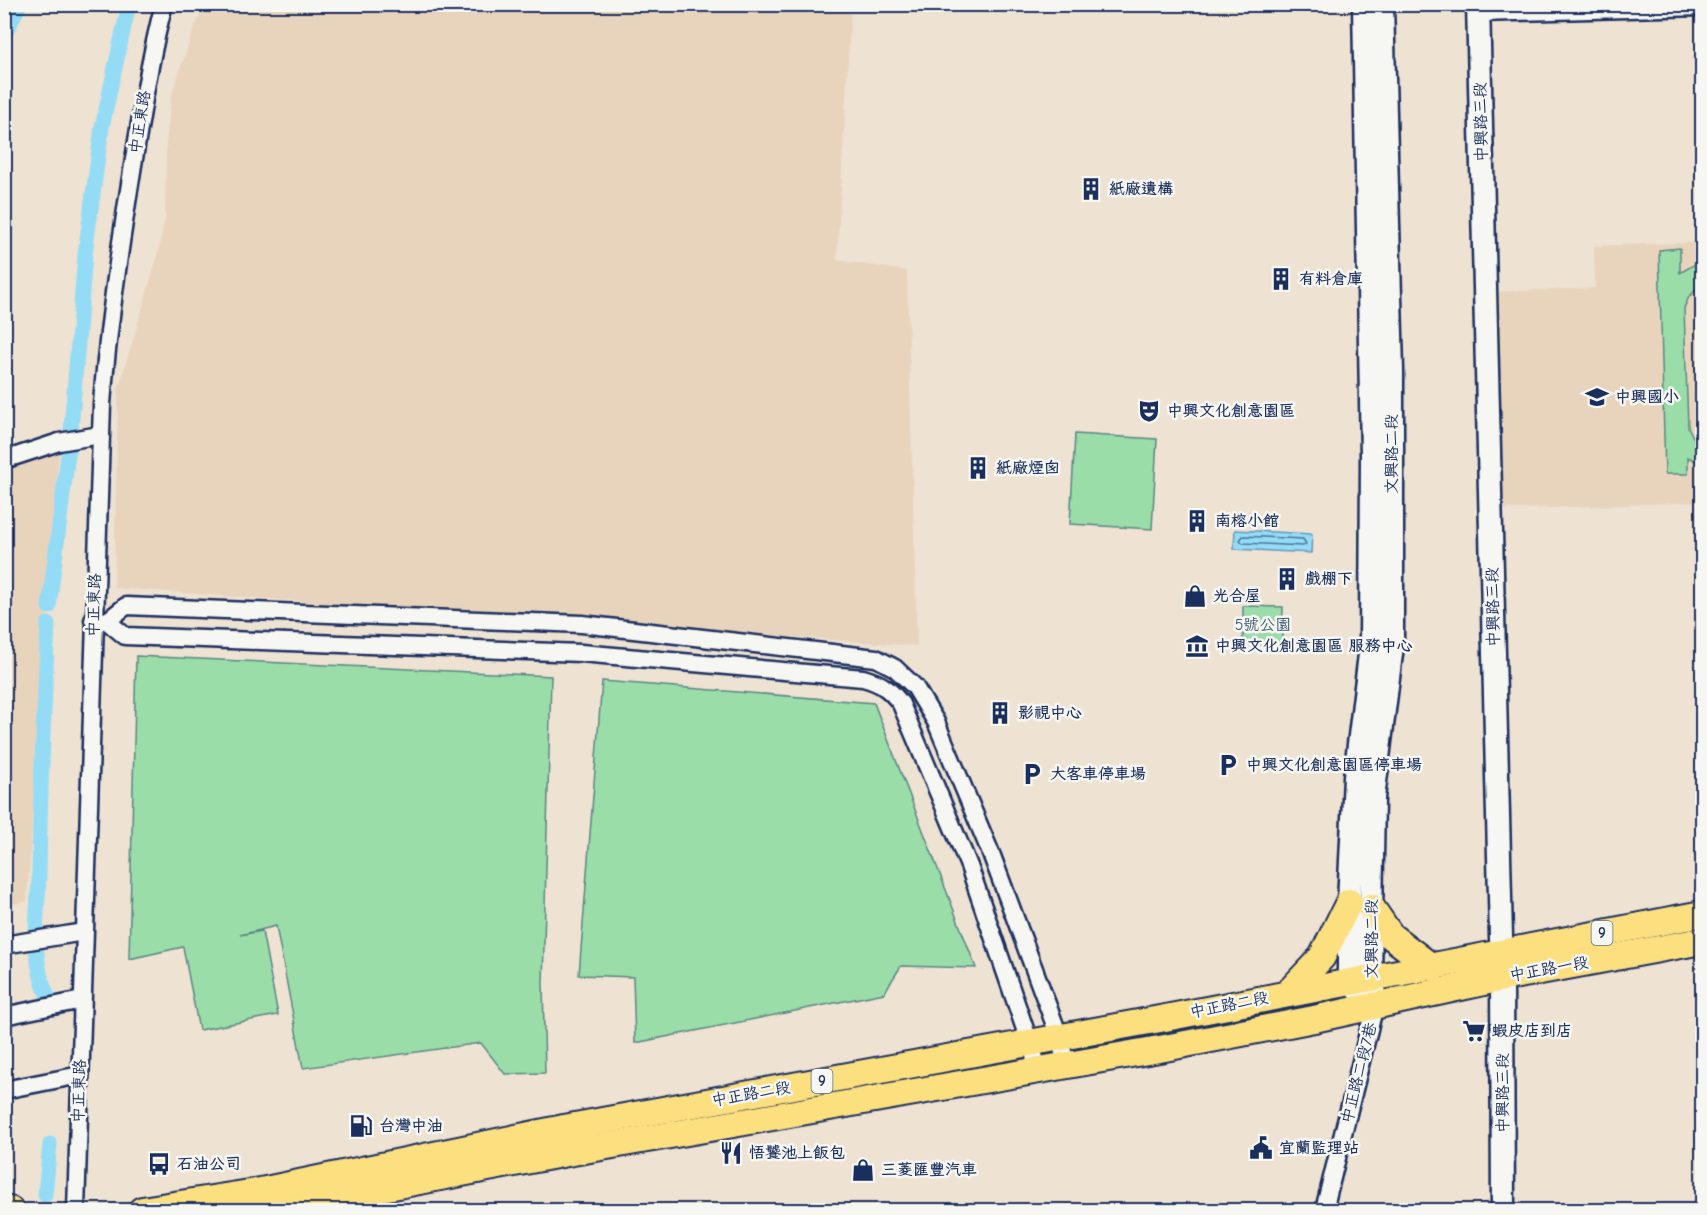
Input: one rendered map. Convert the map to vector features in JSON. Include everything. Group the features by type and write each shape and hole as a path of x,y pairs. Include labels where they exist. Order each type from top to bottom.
{"main road":[{"path":"1287,994 1322,957 1360,905 1391,936 1434,968"},
{"name":"中正路一段","path":"1501,952 1702,914"},
{"name":"中正路一段","path":"1502,978 1702,941"},
{"name":"中正路二段","path":"261,1204 564,1128 1434,968 1501,952"},
{"name":"中正路二段","path":"142,1210 261,1204 558,1154 1291,1024 1502,978"},
{"path":"4,1209 10,1210"}],"street":[{"name":"中正東路","path":"76,1210 84,932 100,620 100,435 106,345 146,86 164,4"},
{"name":"文興路二段","path":"1364,4 1372,456 1371,646 1355,777 1360,905 1360,980 1376,1005"},
{"name":"文興路二段","path":"1360,905 1392,646 1392,370 1382,4"},
{"path":"1479,8 1702,7"},
{"name":"中興路三段","path":"1479,8 1502,978 1503,1210"},
{"path":"4,460 66,441 100,435"},
{"path":"1039,1070 1032,1042 969,866 901,704 892,691 879,682 862,678 581,653 125,636 100,620 126,606 582,624 876,658 887,662 915,687 936,722 992,856 1059,1036 1066,1064"},
{"path":"4,945 84,932"},
{"path":"4,1016 82,1000"},
{"name":"中正路二段7巷","path":"1324,1210 1376,1005"},
{"path":"4,1090 80,1075"}],"shaded area":[{"path":"206,5 851,5 837,260 907,271 917,646 114,588 118,390 156,262 165,219 166,144 171,97 194,28"},
{"name":"中興國小","path":"1702,242 1702,502 1495,510 1487,292 1595,288 1594,246"},
{"path":"59,451 27,901 5,906 5,470"}],"green space":[{"path":"1680,248 1680,273 1702,260 1702,284 1689,297 1684,308 1688,427 1694,439 1702,447 1702,464 1688,457 1688,474 1665,474 1659,250"},
{"path":"1075,434 1157,439 1152,529 1070,524"},
{"name":"5號公園","path":"1243,606 1283,607 1282,644 1243,644"},
{"path":"136,656 551,676 543,983 545,1073 505,1074 481,1043 303,1068 276,926 240,935 262,931 278,1015 199,1030 183,947 129,959"},
{"path":"602,681 874,703 976,968 901,966 884,993 635,1043 633,977 579,975"}],"water":[{"path":"1235,530 1312,534 1311,553 1234,549"}],"waterway":[{"path":"4,36 20,4"},
{"path":"49,607 71,430 85,254 102,127 129,4"},
{"path":"48,624 36,938 39,968 49,999"},
{"path":"45,1195 50,1144"}],"place":[{"name":"紙廠遺構","path":"1091,189"},
{"name":"有料倉庫","path":"1281,279"},
{"name":"中興國小","path":"1597,397"},
{"name":"中興文化創意園區","path":"1149,411"},
{"name":"紙廠煙囪","path":"978,468"},
{"name":"南榕小館","path":"1197,521"},
{"name":"戲棚下","path":"1287,579"},
{"name":"光合屋","path":"1195,596"},
{"name":"中興文化創意園區 服務中心","path":"1197,646"},
{"name":"影視中心","path":"1000,713"},
{"name":"中興文化創意園區停車場","path":"1228,765"},
{"name":"大客車停車場","path":"1032,774"},
{"name":"蝦皮店到店","path":"1474,1031"},
{"name":"台灣中油","path":"361,1126"},
{"name":"宜蘭監理站","path":"1261,1148"},
{"name":"悟饕池上飯包","path":"731,1153"},
{"name":"石油公司","path":"159,1164"},
{"name":"三菱匯豐汽車","path":"863,1170"}]}
